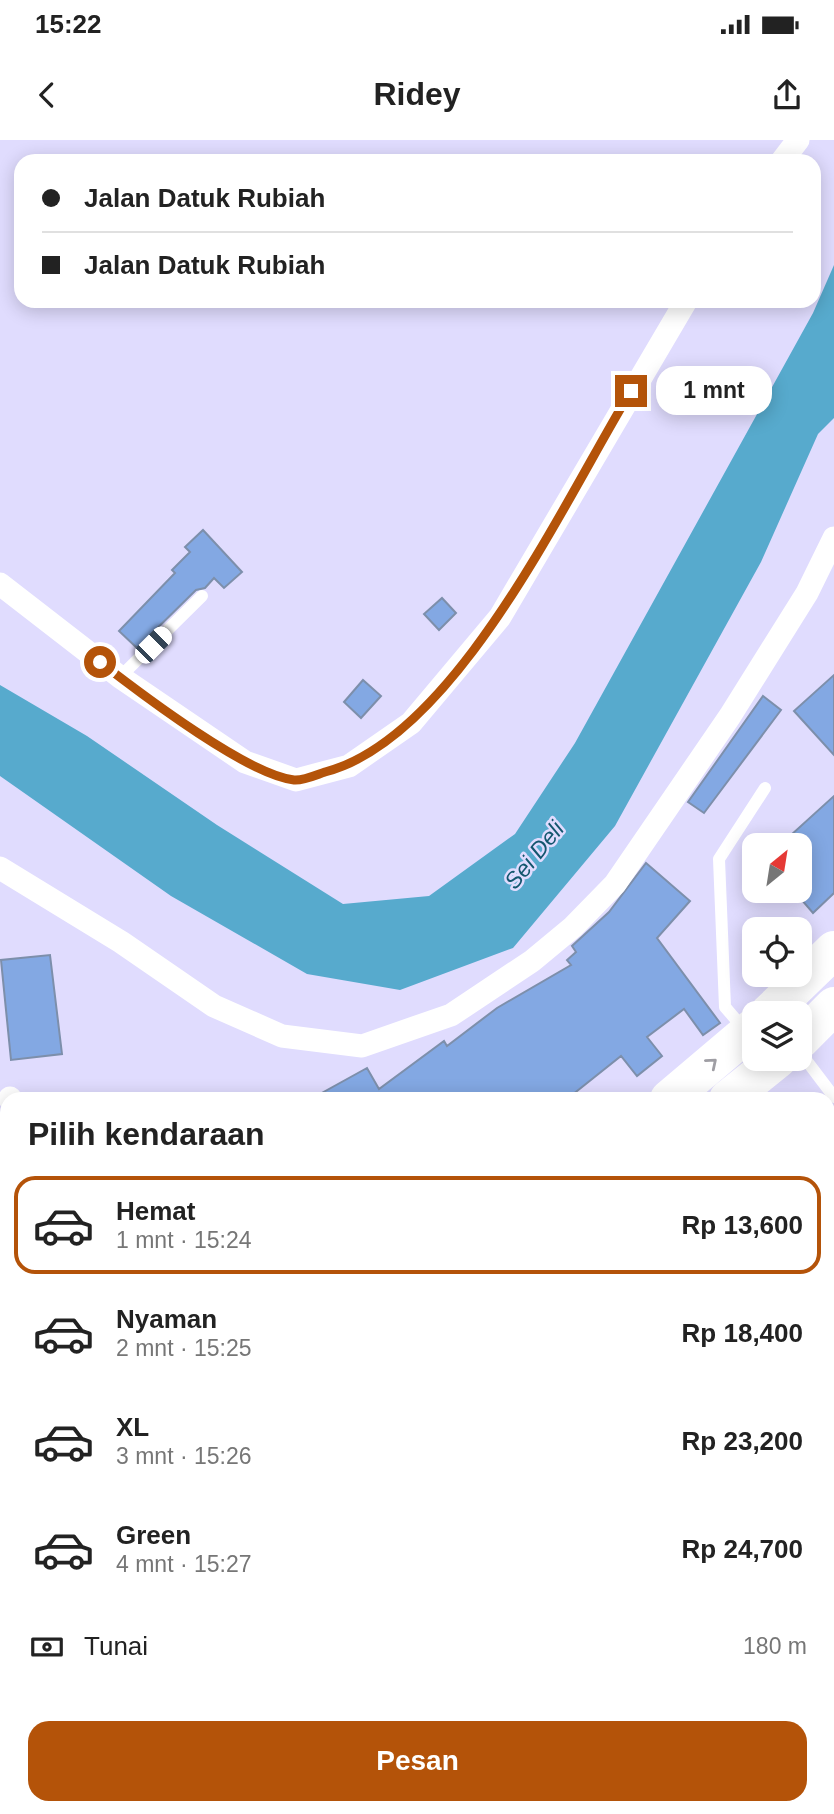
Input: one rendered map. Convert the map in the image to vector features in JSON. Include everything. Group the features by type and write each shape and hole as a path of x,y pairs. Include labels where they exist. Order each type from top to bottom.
{"highway":[{"path":"782,1001 834,950"},
{"path":"812,1029 834,1006"},
{"path":"676,1092 742,1037"},
{"path":"738,1092 763,1071"}],"street":[{"path":"787,154 798,140"},
{"path":"0,584 120,677 245,762 296,780 349,766 411,723 500,617 683,308"},
{"path":"0,868 121,942 214,1006 282,1036 362,1046 451,1015 532,961 573,927 615,884 730,716 807,593 834,538"}],"lane":[{"path":"120,677 202,596"},
{"path":"742,1017 725,1007 719,859 765,788"},
{"path":"812,1068 830,1092"}],"water":[{"name":"Sei Deli","path":"834,265 834,418 818,434 761,562 615,826 513,948 400,990 307,974 171,896 0,776 0,685 87,736 217,825 343,904 429,896 515,834 575,743 815,308 821,308 821,295"}],"building":[{"path":"203,530 242,572 224,588 214,578 205,588 196,590 137,648 119,631 175,573 172,570 190,552 185,547"},
{"path":"442,598 456,613 439,630 424,614"},
{"path":"834,675 834,755 794,711"},
{"path":"363,680 381,696 361,718 344,702"},
{"path":"763,696 781,710 704,813 688,802"},
{"path":"834,796 834,893 813,913 804,903 812,903 812,833 793,833"},
{"path":"646,863 690,901 657,938 720,1023 703,1035 684,1009 647,1037 662,1056 637,1076 621,1056 576,1092 324,1092 367,1068 379,1089 444,1041 447,1046 497,1008 571,965 567,960 576,952 572,946 609,912"},
{"path":"50,955 62,1054 11,1060 1,960"}],"route":[{"path":"100,662 245,762 296,780 349,766 411,723 500,617 631,391"}]}
